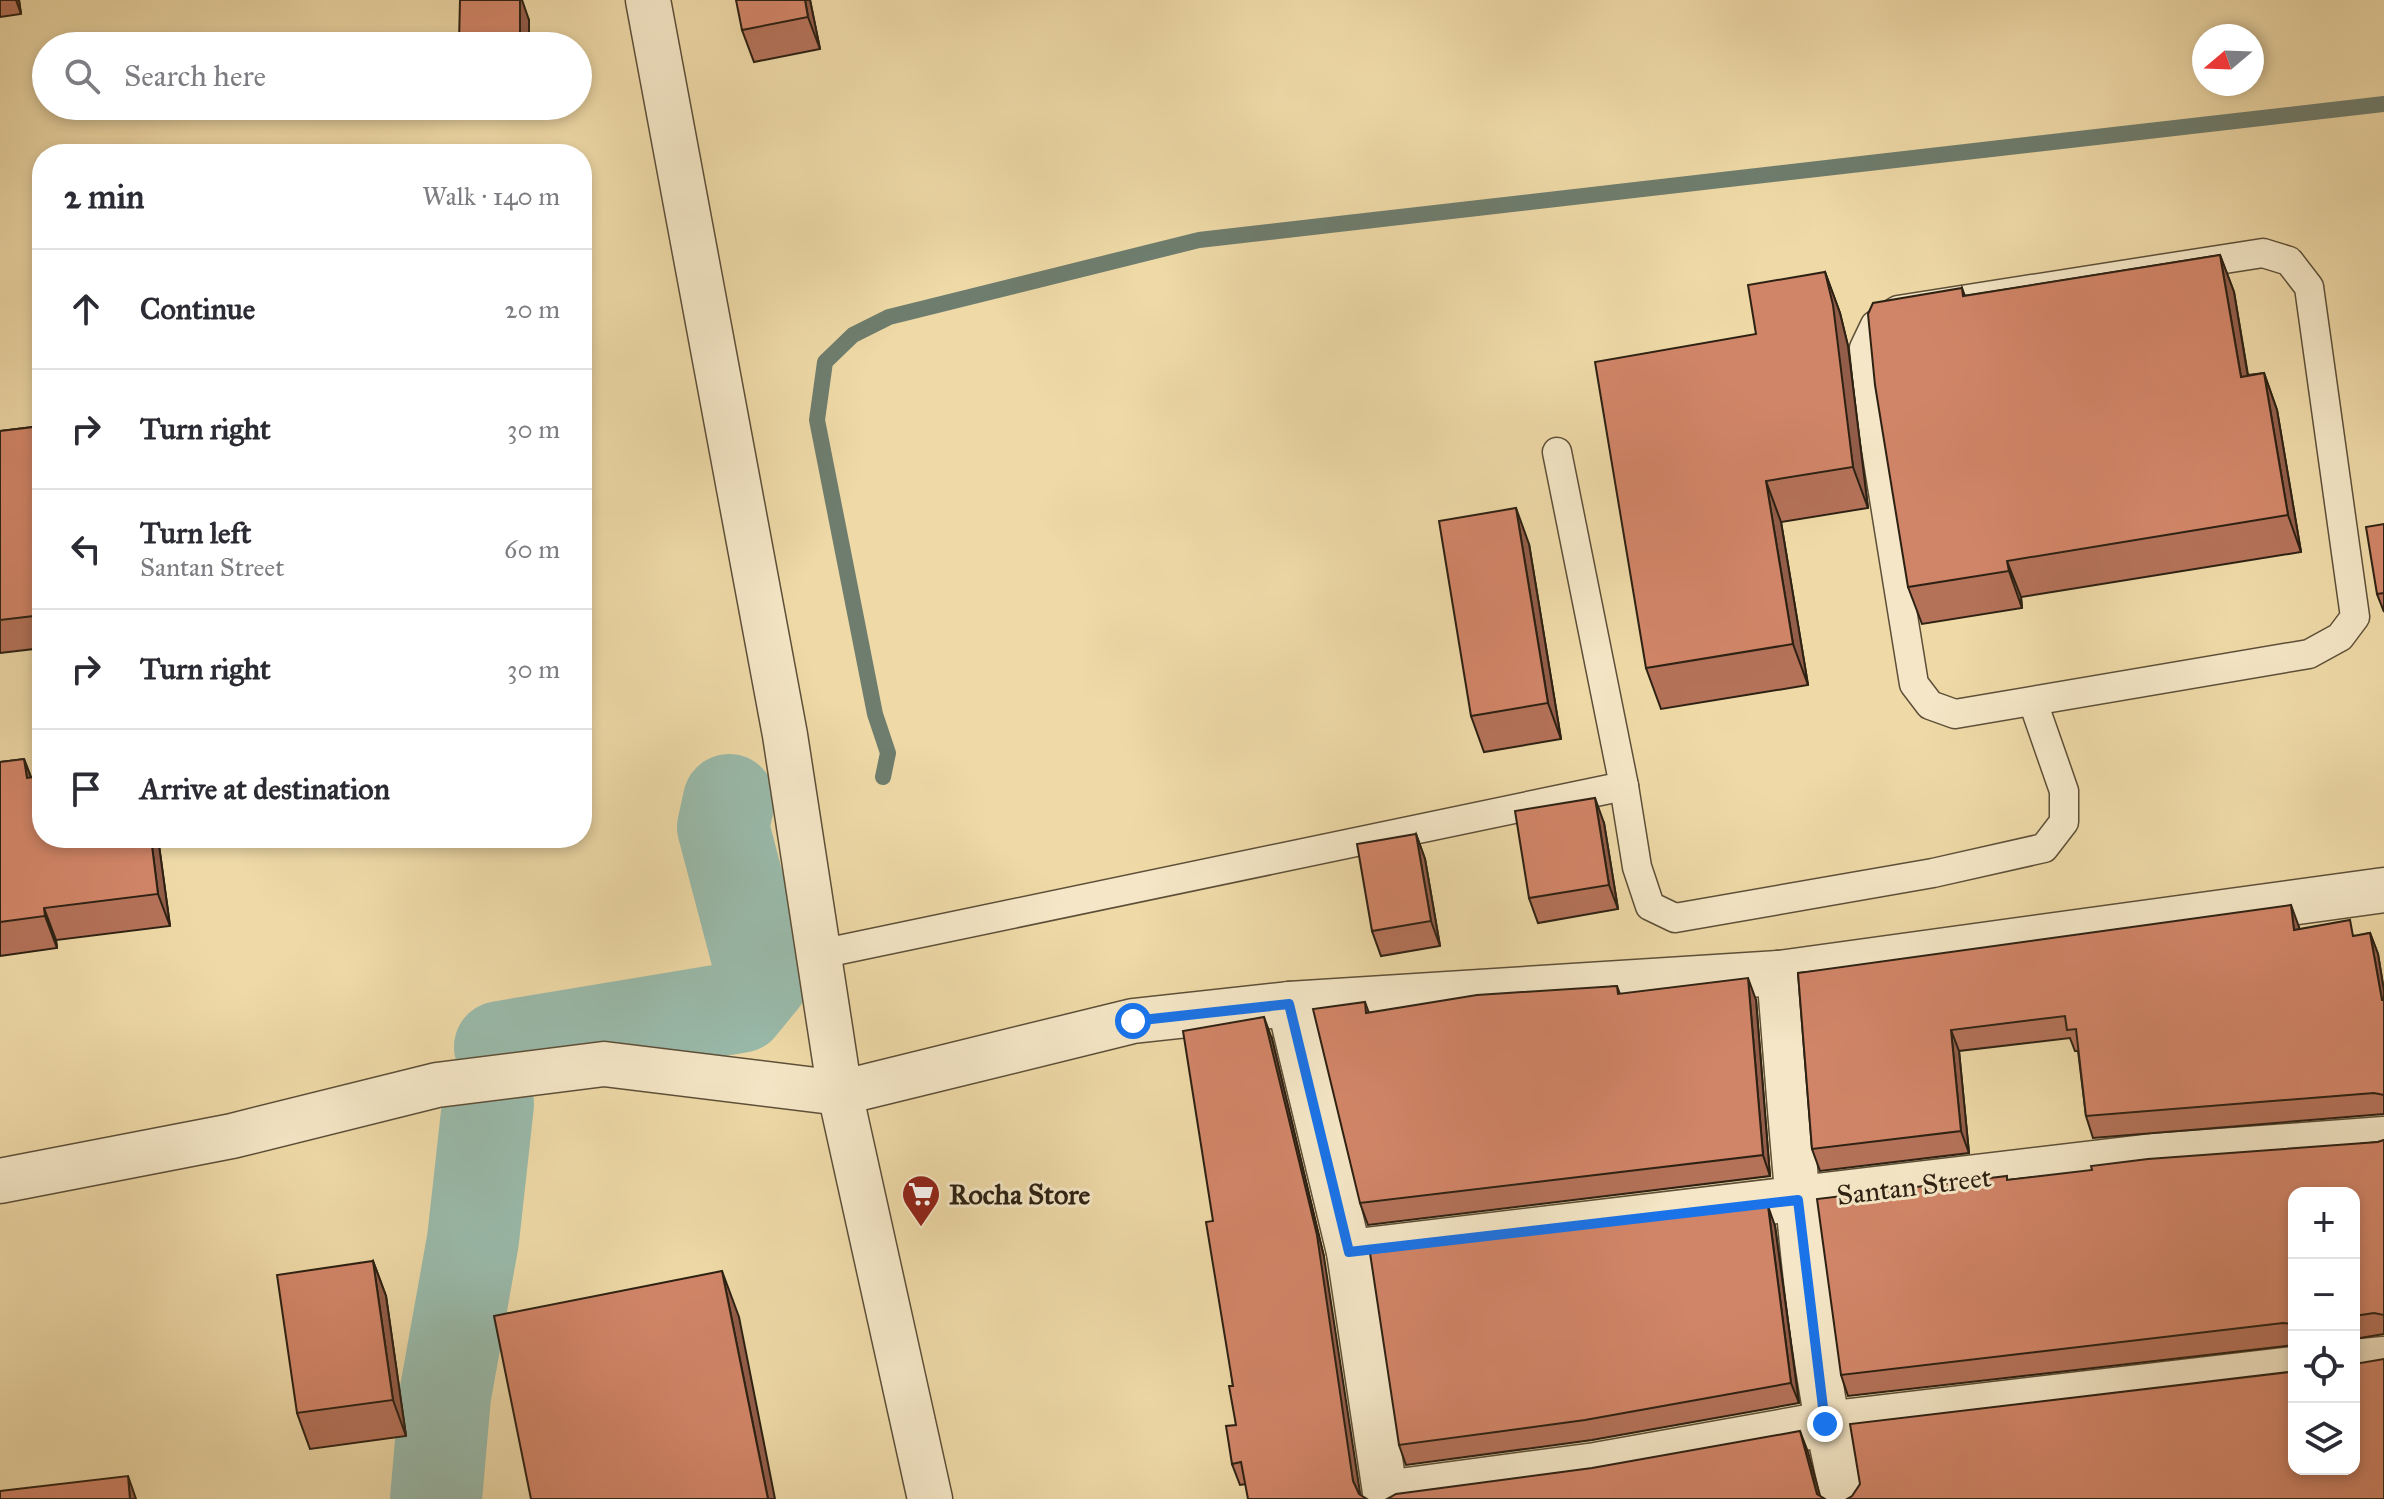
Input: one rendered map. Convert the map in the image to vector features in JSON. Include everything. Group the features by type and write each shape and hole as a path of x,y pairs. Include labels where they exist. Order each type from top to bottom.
{"street":[{"path":"648,0 785,735 840,1093 930,1499"},
{"path":"0,1181 232,1136 437,1085 604,1064 840,1093 1133,1021 1289,1004 1779,973 2381,892"},
{"path":"1779,973 1798,1200 1825,1424 1844,1499"},
{"path":"1289,1004 1349,1252 1386,1496 1599,1482 1825,1424 2288,1370"},
{"name":"Santan Street","path":"1349,1252 2153,1156 2384,1139"},
{"path":"2360,1361 2384,1359"}],"lane":[{"path":"2263,253 2289,261 2309,287 2355,617 2340,637 2309,654 2033,702 1955,714 1930,705 1914,684 1865,363 1864,348 1875,325 1898,310 2263,253"},
{"path":"1557,452 1624,786 1637,867 1650,906 1675,918 1933,873 2044,848 2064,822 2064,791 2033,702"},
{"path":"820,954 1624,786"}],"building":[{"path":"460,0 520,0 520,32 459,32"},
{"path":"736,0 805,0 808,17 742,30"},
{"path":"2220,255 2241,377 2264,373 2288,515 2007,561 2009,571 1908,587 1875,385 1868,314 1873,303 1962,288 1963,296"},
{"path":"1825,272 1833,305 1853,467 1766,481 1793,644 1646,668 1595,362 1756,334 1748,285"},
{"path":"32,427 32,616 0,620 0,431"},
{"path":"1516,508 1548,703 1471,716 1439,521"},
{"path":"2384,524 2384,593 2377,594 2366,527"},
{"path":"24,759 27,778 32,777 32,848 152,848 158,894 44,908 45,916 0,922 0,762"},
{"path":"1595,798 1609,885 1529,898 1515,811"},
{"path":"1416,834 1431,921 1372,931 1357,844"},
{"path":"2291,905 2294,930 2350,920 2353,936 2370,933 2384,1000 2384,1095 2374,1093 2086,1116 2076,1029 2067,1030 2065,1016 1951,1030 1961,1131 1812,1149 1798,973"},
{"path":"1748,978 1763,1155 1360,1203 1313,1009 1365,1002 1366,1013 1477,995 1617,986 1618,994"},
{"path":"1264,1017 1317,1235 1353,1481 1359,1494 1367,1499 1248,1499 1241,1462 1232,1464 1226,1426 1236,1425 1229,1386 1233,1386 1206,1222 1213,1221 1183,1031"},
{"path":"2384,1140 2384,1315 2360,1315 2360,1187 2288,1187 2288,1323 1841,1375 1817,1199 2007,1176 2007,1180 2092,1170 2091,1166 2148,1159"},
{"path":"1768,1206 1791,1383 1585,1420 1399,1445 1370,1253"},
{"path":"373,1261 393,1400 297,1413 277,1275"},
{"path":"722,1271 768,1499 531,1499 494,1316"},
{"path":"2384,1359 2384,1499 1847,1499 1860,1484 1850,1424 2288,1372 2288,1475 2360,1475 2360,1363"},
{"path":"1800,1431 1817,1494 1825,1499 1387,1499 1396,1494 1592,1468"},
{"path":"128,1476 130,1499 0,1499 0,1491"}],"waterway":[{"path":"883,777 888,753 875,714 817,420 825,362 853,335 889,317 1199,240 2384,104"},
{"path":"500,1047 740,1007 763,979 723,827 729,800"},
{"path":"436,1499 445,1396 473,1240 488,1104"}],"place":[{"name":"Rocha Store","path":"921,1228"}],"route":[{"path":"1133,1021 1289,1004 1349,1252 1798,1200 1825,1424"}]}
